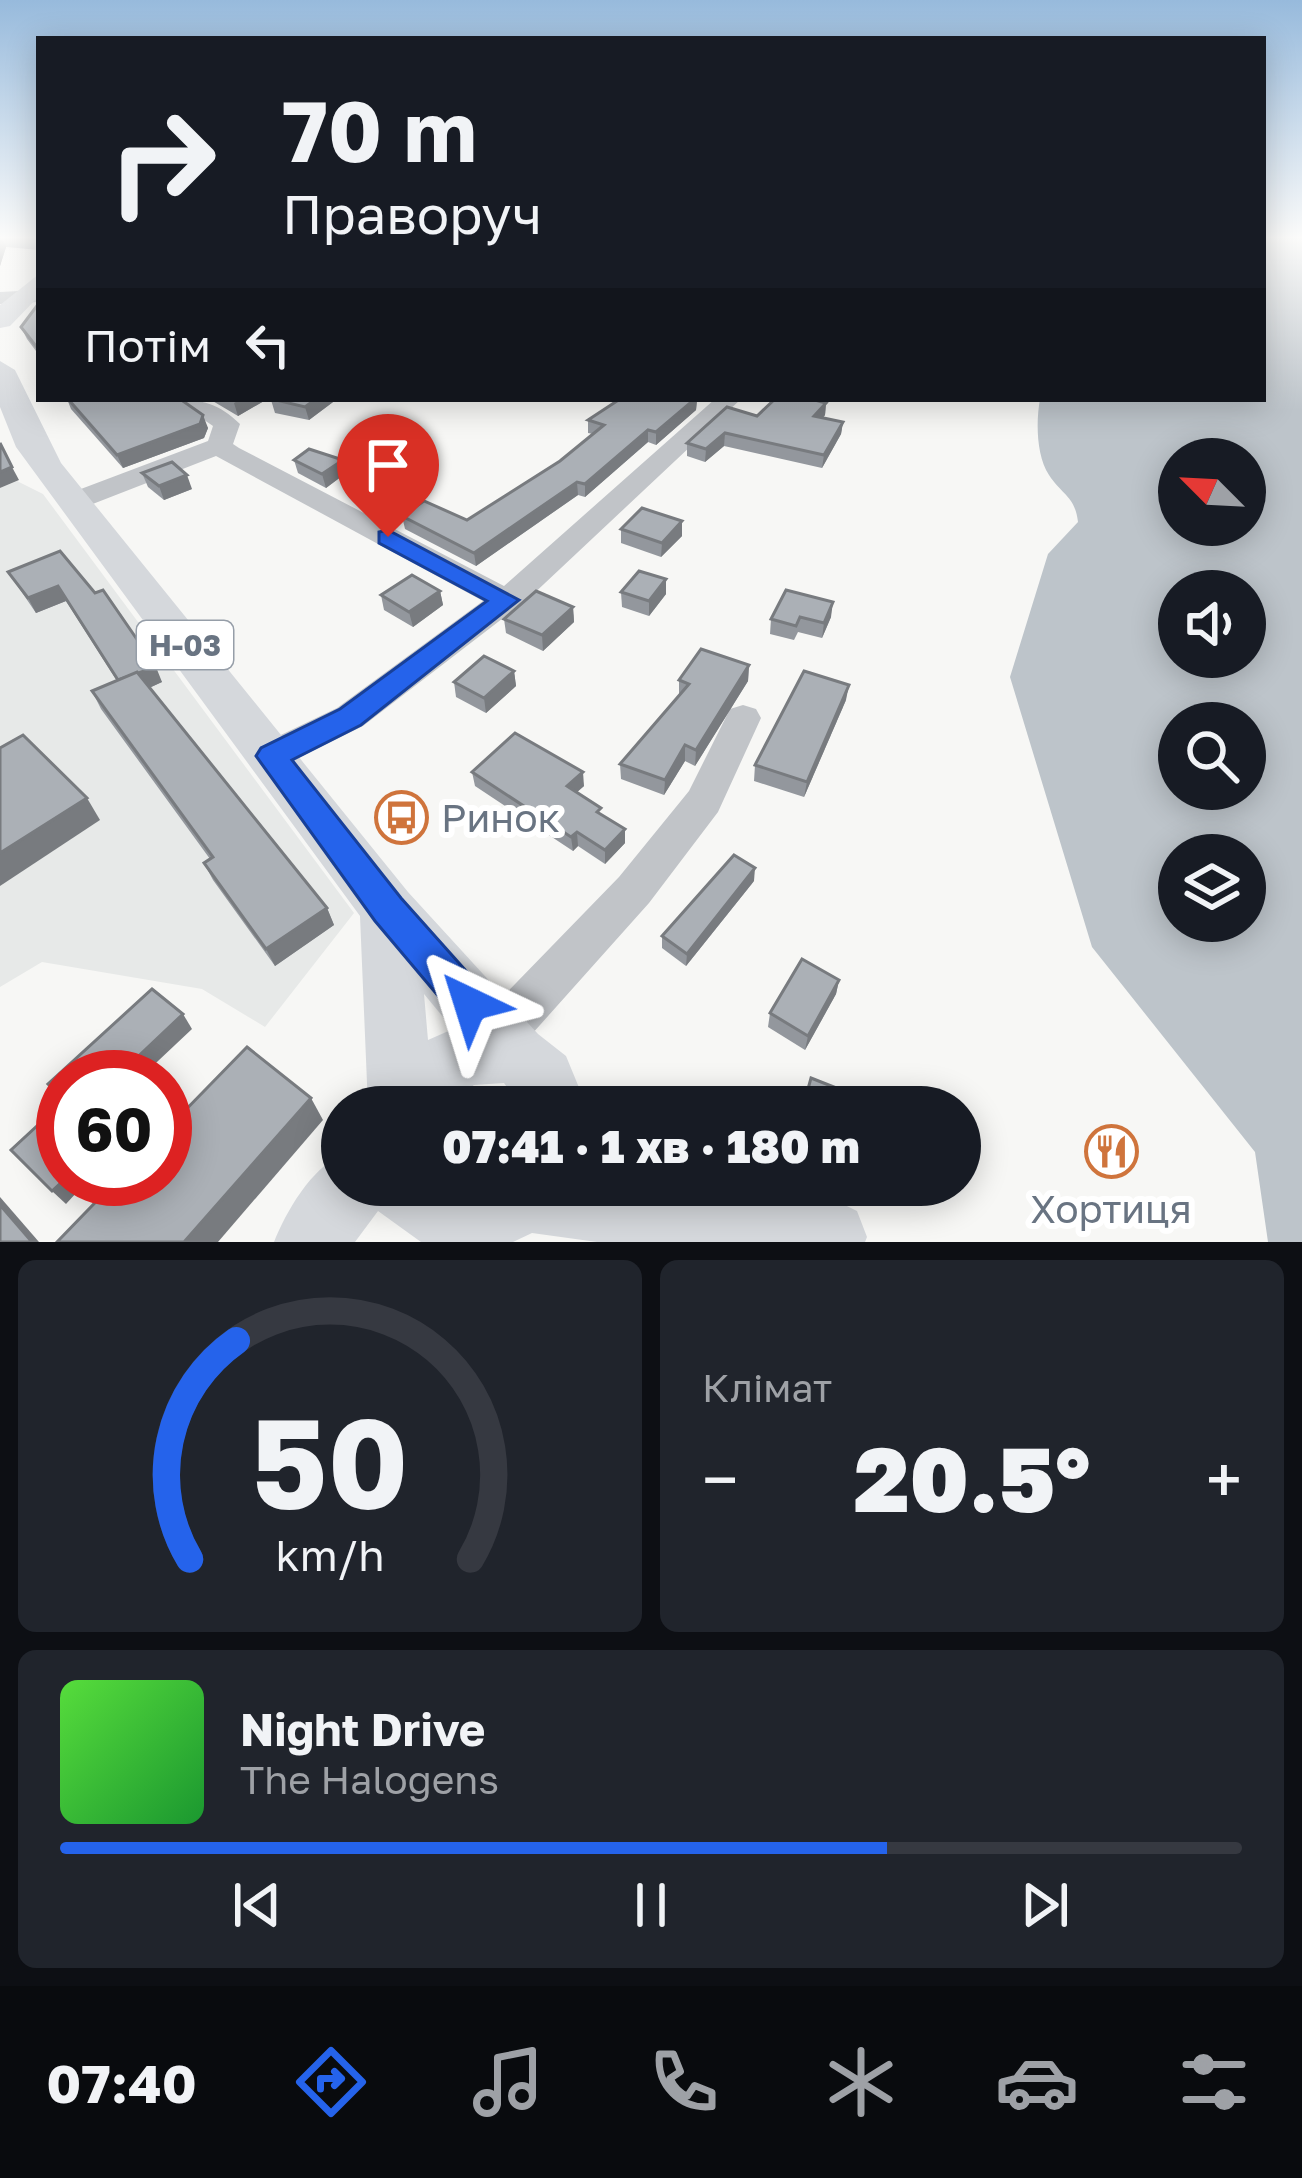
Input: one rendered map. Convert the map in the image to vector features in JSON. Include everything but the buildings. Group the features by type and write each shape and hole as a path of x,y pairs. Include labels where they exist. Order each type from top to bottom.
{"main road":[{"path":"0,320 24,294"},
{"name":"Н-03","path":"0,370 33,448 388,909 539,1080"},
{"path":"388,909 401,1086"},
{"path":"415,1086 465,1052 539,1080"},
{"path":"310,1242 338,1206"},
{"path":"420,1206 445,1219 491,1211 836,1239"},
{"path":"771,1206 836,1239"}],"street":[{"path":"76,501 219,446 227,424 191,402"},
{"path":"272,756 350,717 506,600 727,402"},
{"path":"219,446 506,600"},
{"path":"539,1080 634,890 704,801 742,718"}],"shaded area":[{"path":"1266,294 1302,294 1302,1242 1268,1242 1255,1152 1092,947 1010,677 1048,554 1078,522 1071,501 1049,475 1042,458 1040,402 1266,402"},
{"path":"17,481 43,494 354,913 265,1027 202,989 42,962 0,987 0,488"}],"place":[{"name":"Ринок","path":"402,817"},
{"name":"Хортиця","path":"1111,1151"}],"route":[{"path":"388,537 506,600 350,717 272,756 388,909 470,1004"}]}
